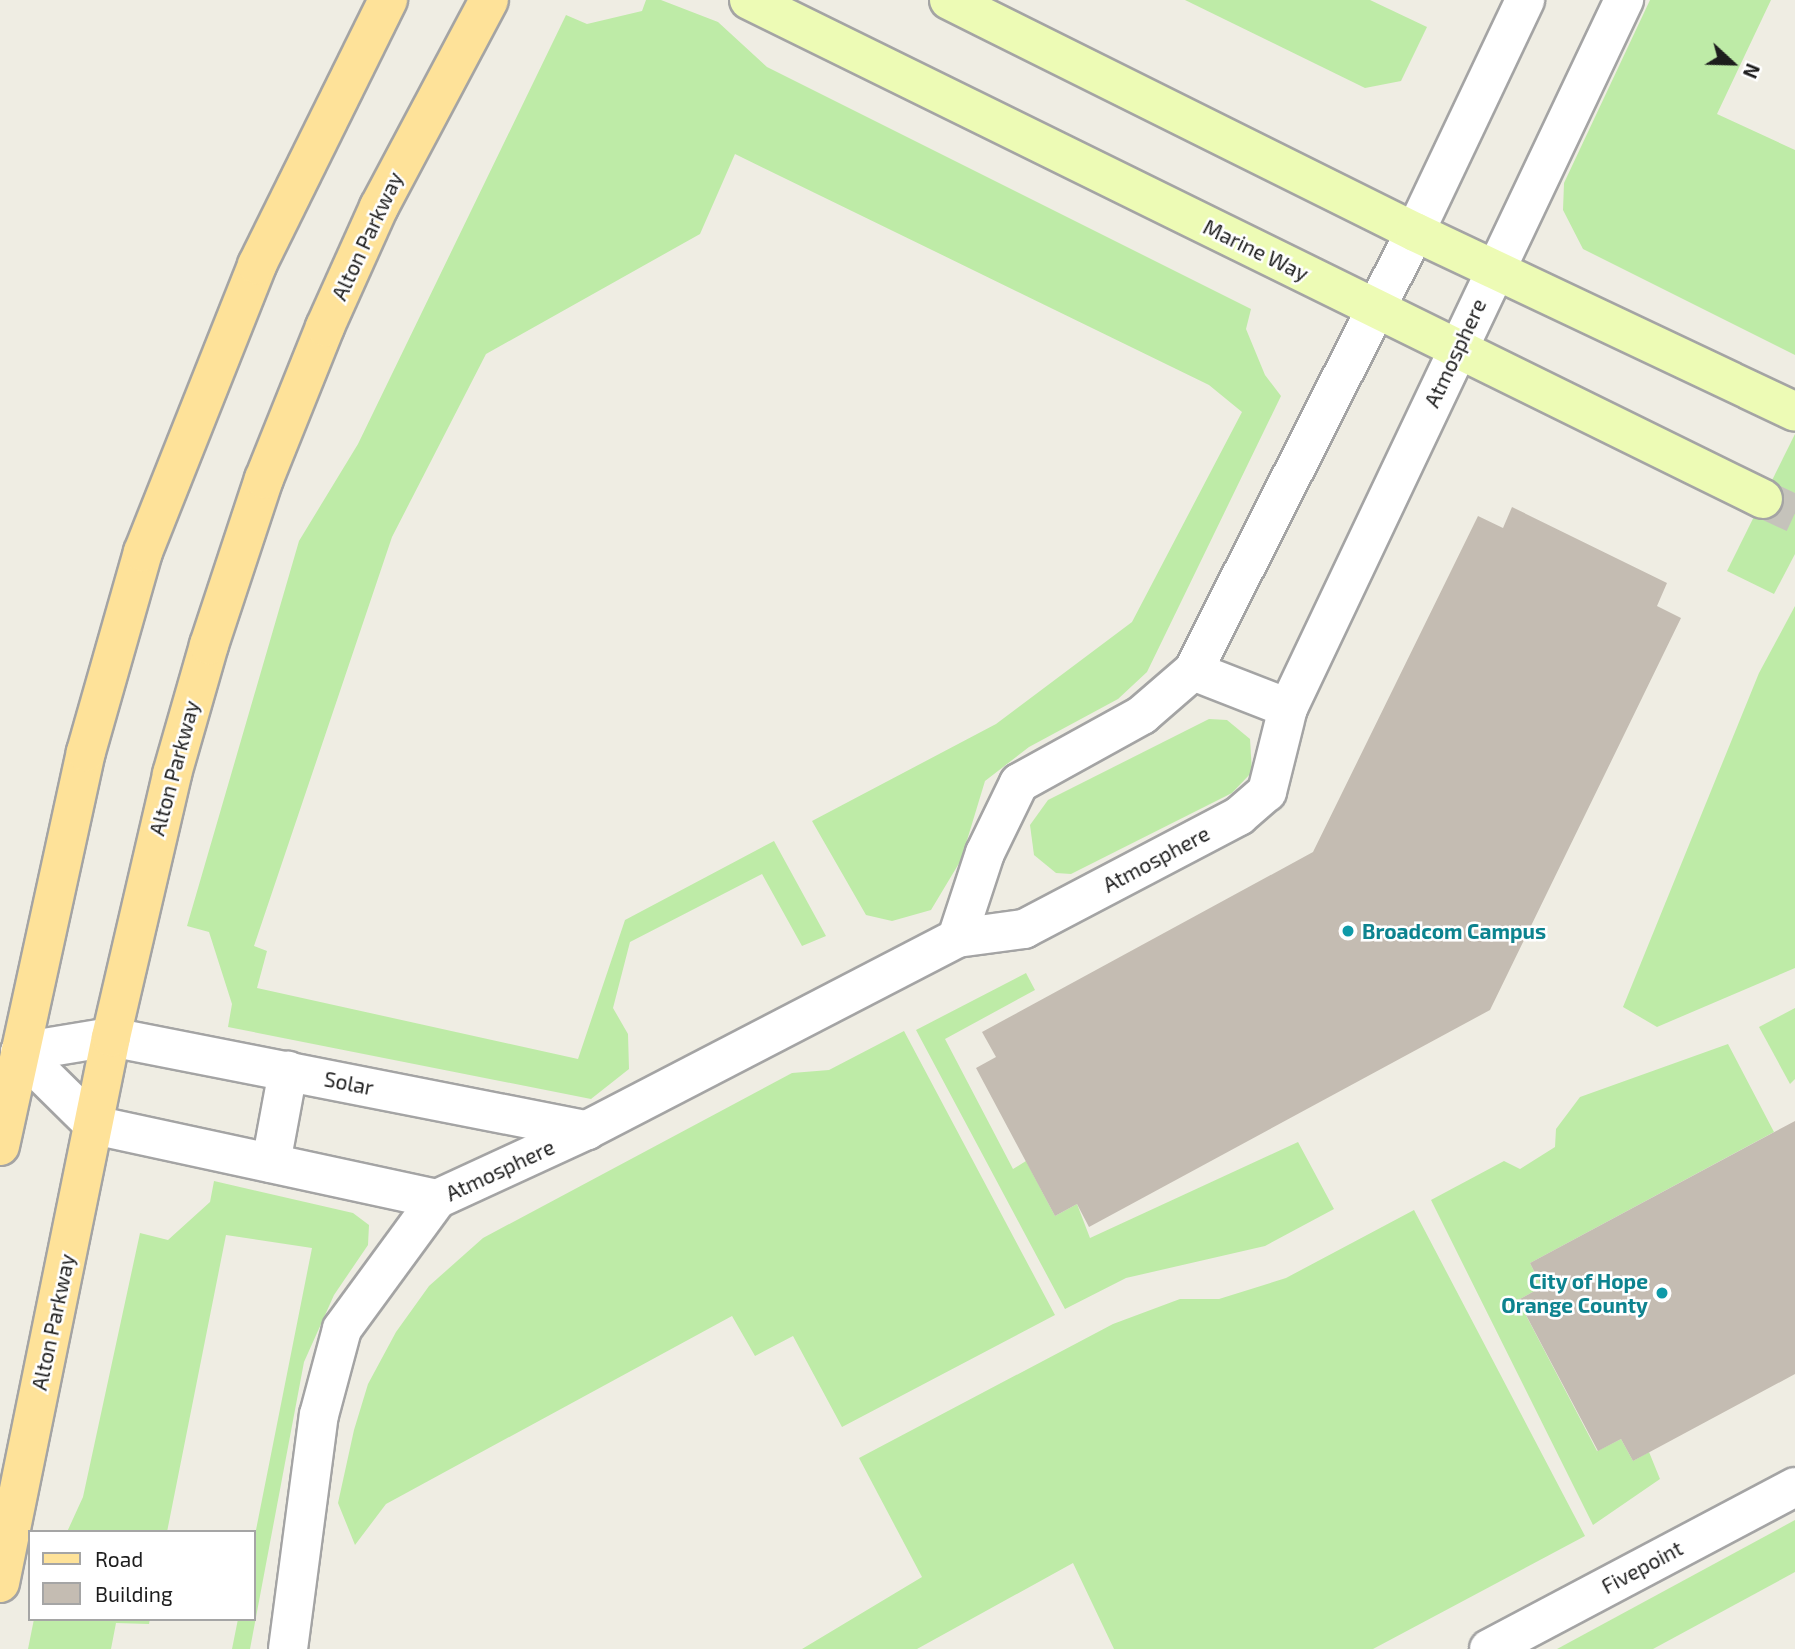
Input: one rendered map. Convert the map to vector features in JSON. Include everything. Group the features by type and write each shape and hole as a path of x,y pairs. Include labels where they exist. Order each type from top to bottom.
{"main road":[{"path":"0,1146 86,752 143,552 267,241 388,0"},
{"name":"Alton Parkway","path":"0,1583 111,1037 192,701 264,479 374,218 489,0"},
{"name":"Marine Way","path":"749,0 1763,499"},
{"path":"949,0 1493,271 1795,412"}],"street":[{"path":"957,938 985,853 1019,783 1142,715 1193,671 1415,233 1525,0"},
{"name":"Atmosphere","path":"288,1649 320,1415 342,1329 437,1199 587,1130 957,938 1024,929 1238,816 1267,792 1288,708 1493,271 1624,0"},
{"path":"1193,671 1288,708"},
{"path":"20,1052 111,1037"},
{"name":"Solar","path":"111,1037 587,1130"},
{"path":"20,1052 94,1125 437,1199"},
{"path":"271,1163 288,1071"},
{"name":"Fivepoint","path":"1489,1649 1795,1487"}],"green space":[{"path":"646,0 661,0 718,22 767,67 1251,309 1246,329 1265,375 1281,396 1147,672 1118,699 1029,747 985,781 961,860 931,910 892,921 866,915 812,821 996,724 1132,622 1242,412 1209,385 735,154 700,234 486,354 392,537 254,946 267,951 257,988 578,1059 625,920 774,841 826,936 802,946 762,874 630,942 613,1008 628,1034 629,1069 591,1099 228,1027 232,1004 209,932 187,926 299,541 358,444 566,15 587,24 642,11"},
{"path":"1185,0 1370,0 1427,27 1401,81 1365,88"},
{"path":"1650,0 1771,0 1717,114 1795,150 1795,355 1583,249 1563,210 1564,183"},
{"path":"1795,434 1795,554 1774,594 1727,571"},
{"path":"1795,606 1795,968 1657,1027 1623,1007 1759,673"},
{"path":"1209,719 1227,720 1250,739 1252,772 1232,793 1071,874 1056,873 1034,855 1030,825 1048,800"},
{"path":"1026,973 1035,990 945,1039 1013,1169 1026,1161 1055,1216 1077,1204 1090,1238 1298,1142 1334,1209 1265,1246 1126,1278 1065,1309 916,1030"},
{"path":"1795,1008 1795,1079 1790,1084 1759,1027"},
{"path":"904,1031 1055,1315 842,1427 793,1336 755,1356 732,1316 386,1504 355,1545 338,1503 354,1430 368,1384 396,1332 429,1286 483,1238 792,1073 829,1070"},
{"path":"1728,1044 1774,1132 1530,1263 1542,1287 1518,1300 1597,1451 1621,1439 1633,1461 1649,1452 1660,1479 1593,1525 1431,1200 1504,1161 1520,1169 1555,1147 1556,1129 1580,1097"},
{"path":"214,1181 353,1213 369,1225 368,1245 334,1295 304,1362 256,1617 256,1530 312,1248 226,1235 167,1530 68,1530 83,1497 140,1233 168,1240 210,1202"},
{"path":"1414,1210 1585,1536 1373,1649 1114,1649 1073,1563 917,1649 802,1649 922,1577 859,1458 1113,1324 1180,1299 1219,1299 1286,1278"},
{"path":"1795,1520 1795,1572 1653,1649 1557,1649"},
{"path":"34,1621 150,1621 149,1624 116,1623 111,1649 28,1649"},
{"path":"238,1621 255,1621 250,1649 232,1649"}],"building":[{"name":"Broadcom Campus","path":"1512,507 1667,583 1657,606 1681,618 1490,1010 1089,1227 1077,1204 1055,1216 976,1068 996,1057 982,1032 1313,852 1478,516 1503,528"},
{"name":"City of Hope Orange County","path":"1795,1121 1795,1374 1633,1461 1621,1439 1598,1451 1518,1300 1542,1287 1530,1263"}],"tunnel":[{"path":"1763,499 1795,514"}],"place":[{"name":"Broadcom Campus","path":"1348,931"},
{"name":"City of Hope Orange County","path":"1662,1293"}]}
